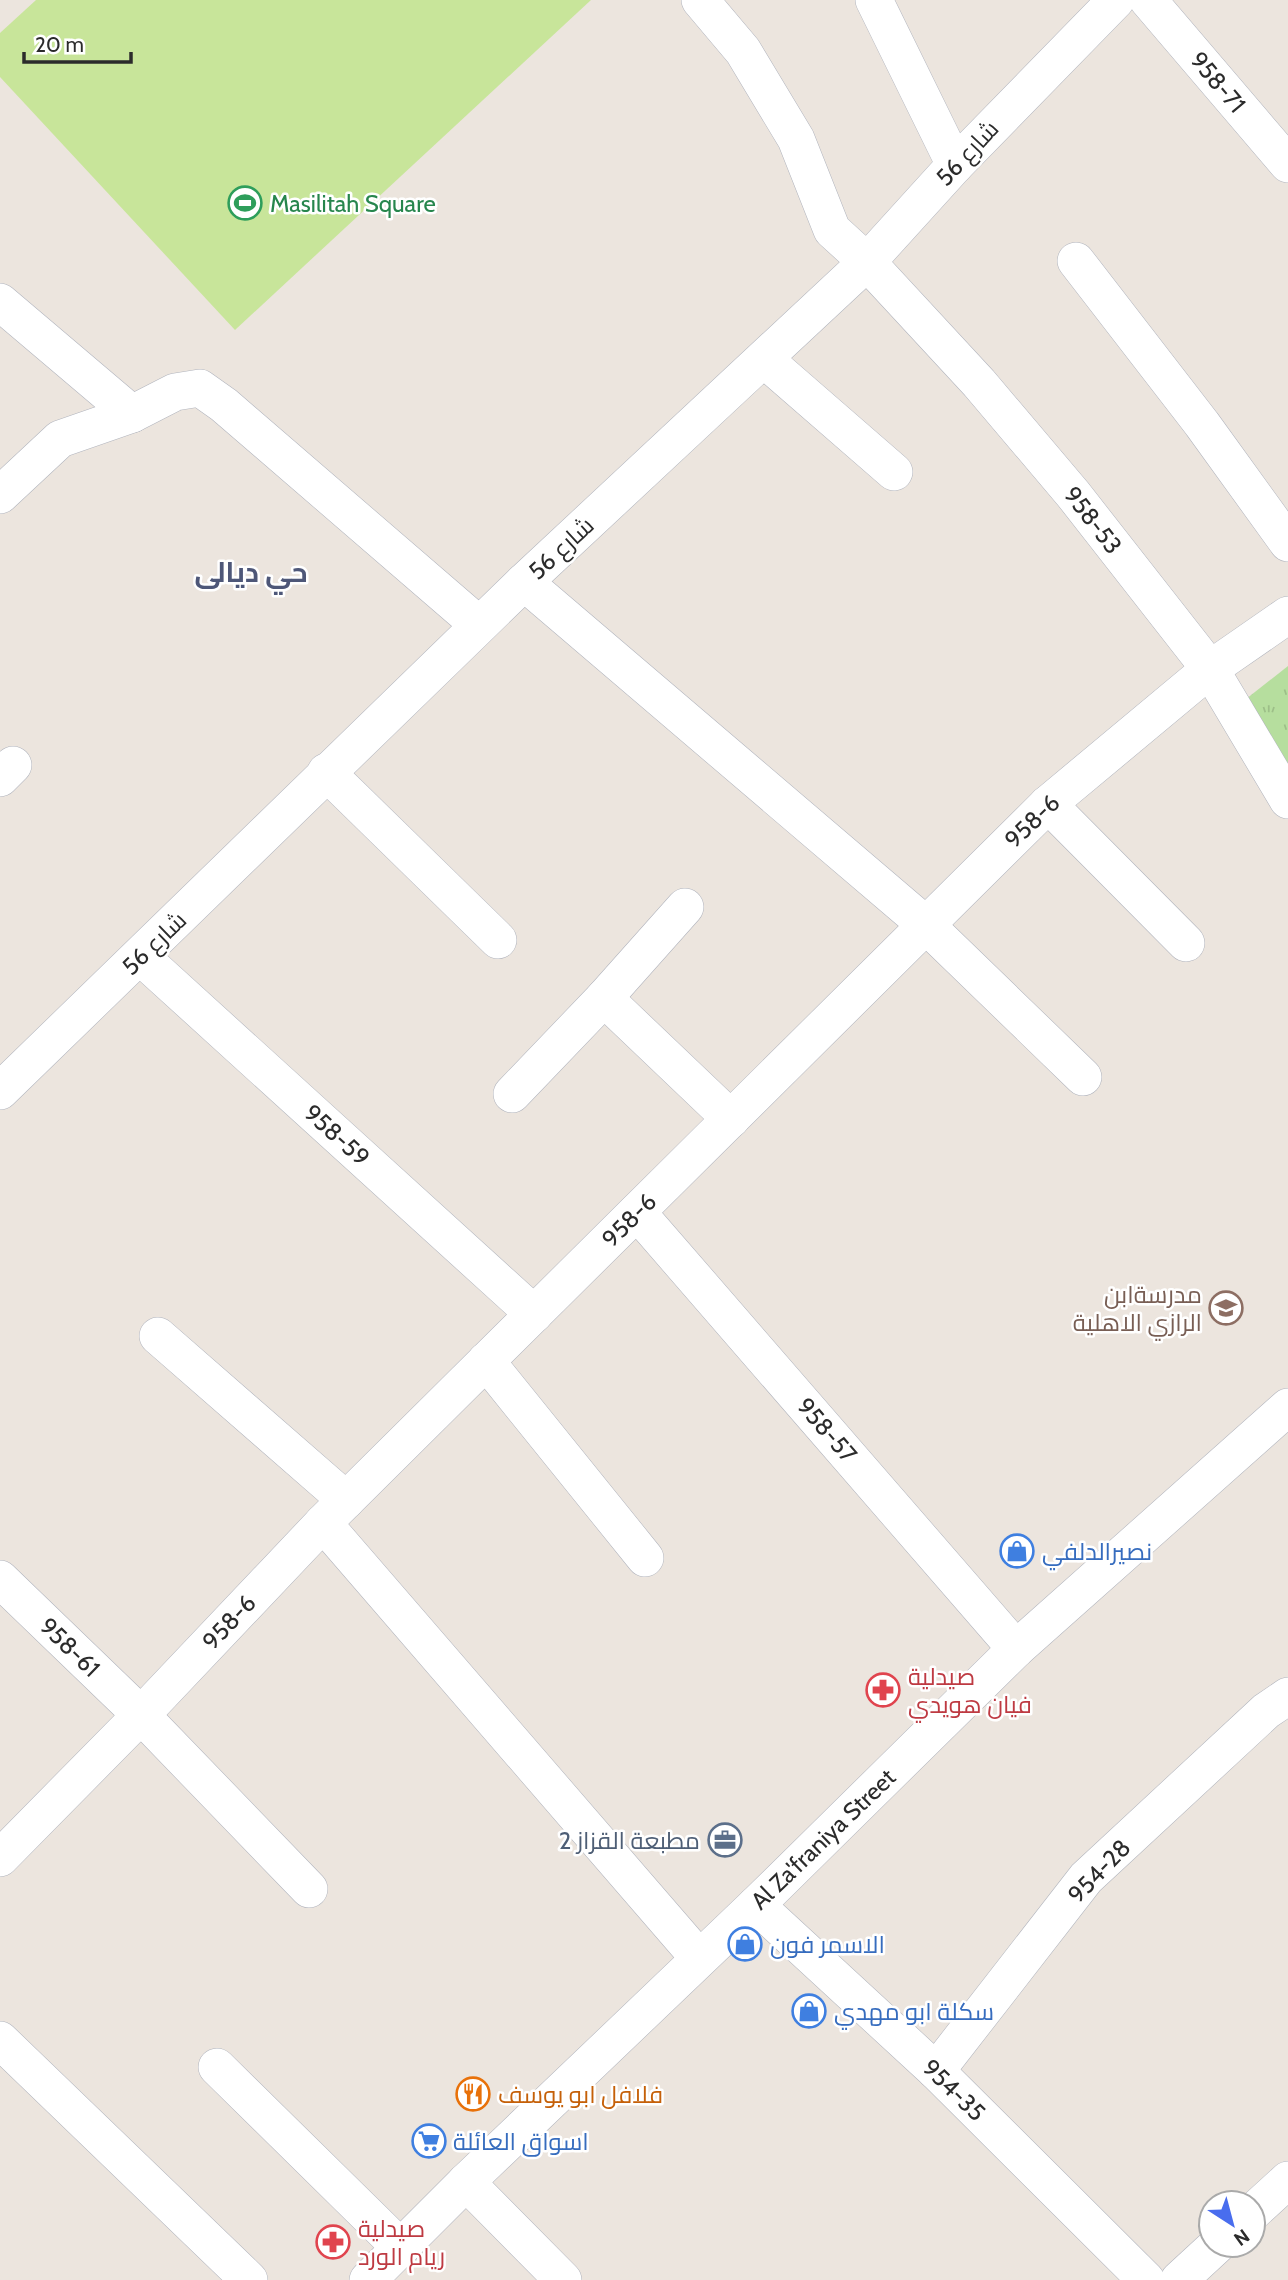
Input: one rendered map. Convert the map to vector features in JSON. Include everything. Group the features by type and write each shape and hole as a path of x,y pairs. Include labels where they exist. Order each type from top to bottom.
{"street":[{"name":"958-53","path":"700,0 743,51 796,139 832,230 867,262 979,383 1073,494 1210,669 1288,800"},
{"path":"874,0 955,165"},
{"name":"شارع 56","path":"0,1091 479,625 867,262 955,165 1116,0"},
{"name":"958-71","path":"1148,0 1288,164"},
{"path":"1076,261 1202,424 1288,543"},
{"path":"0,302 132,414"},
{"path":"764,359 894,472"},
{"path":"0,495 60,439 132,414 175,392 200,388 224,405 479,625"},
{"path":"524,582 926,925 1083,1077"},
{"name":"958-6","path":"0,1858 141,1716 335,1512 1048,804 1210,669 1288,615"},
{"path":"326,772 498,940"},
{"path":"1048,804 1186,943"},
{"path":"512,1094 604,998 685,907"},
{"name":"958-59","path":"140,956 534,1314"},
{"path":"604,998 732,1119"},
{"name":"958-57","path":"637,1212 1016,1649"},
{"path":"158,1336 335,1512 699,1958"},
{"path":"486,1361 645,1558"},
{"name":"Al Za'franiya Street","path":"368,2280 1016,1649 1288,1407"},
{"name":"958-61","path":"0,1579 141,1716 309,1889"},
{"name":"954-28","path":"936,2071 1086,1878 1266,1711 1288,1696"},
{"name":"954-35","path":"756,1905 936,2071 1146,2280"},
{"path":"0,2040 249,2280"},
{"path":"217,2067 401,2248"},
{"path":"1267,2199 1288,2180"},
{"path":"466,2182 563,2280"},
{"path":"1179,2280 1202,2259"}],"green space":[{"name":"Masilitah Square","path":"36,0 591,0 235,330 0,77 0,33"},
{"path":"1288,666 1288,770 1241,703"}],"place":[{"name":"Masilitah Square","path":"245,203"},
{"name":"مدرسةابن الرازي الاهلية","path":"1226,1308"},
{"name":"نصيرالدلفي","path":"1017,1551"},
{"name":"صيدلية فيان هويدي","path":"883,1690"},
{"name":"مطبعة القزاز 2","path":"725,1840"},
{"name":"الاسمر فون","path":"745,1944"},
{"name":"سكلة ابو مهدي","path":"809,2011"},
{"name":"فلافل ابو يوسف","path":"473,2094"},
{"name":"اسواق العائلة","path":"429,2141"},
{"name":"صيدلية ريام الورد","path":"333,2242"}],"district":[{"name":"حي ديالى","path":"251,572"}]}
